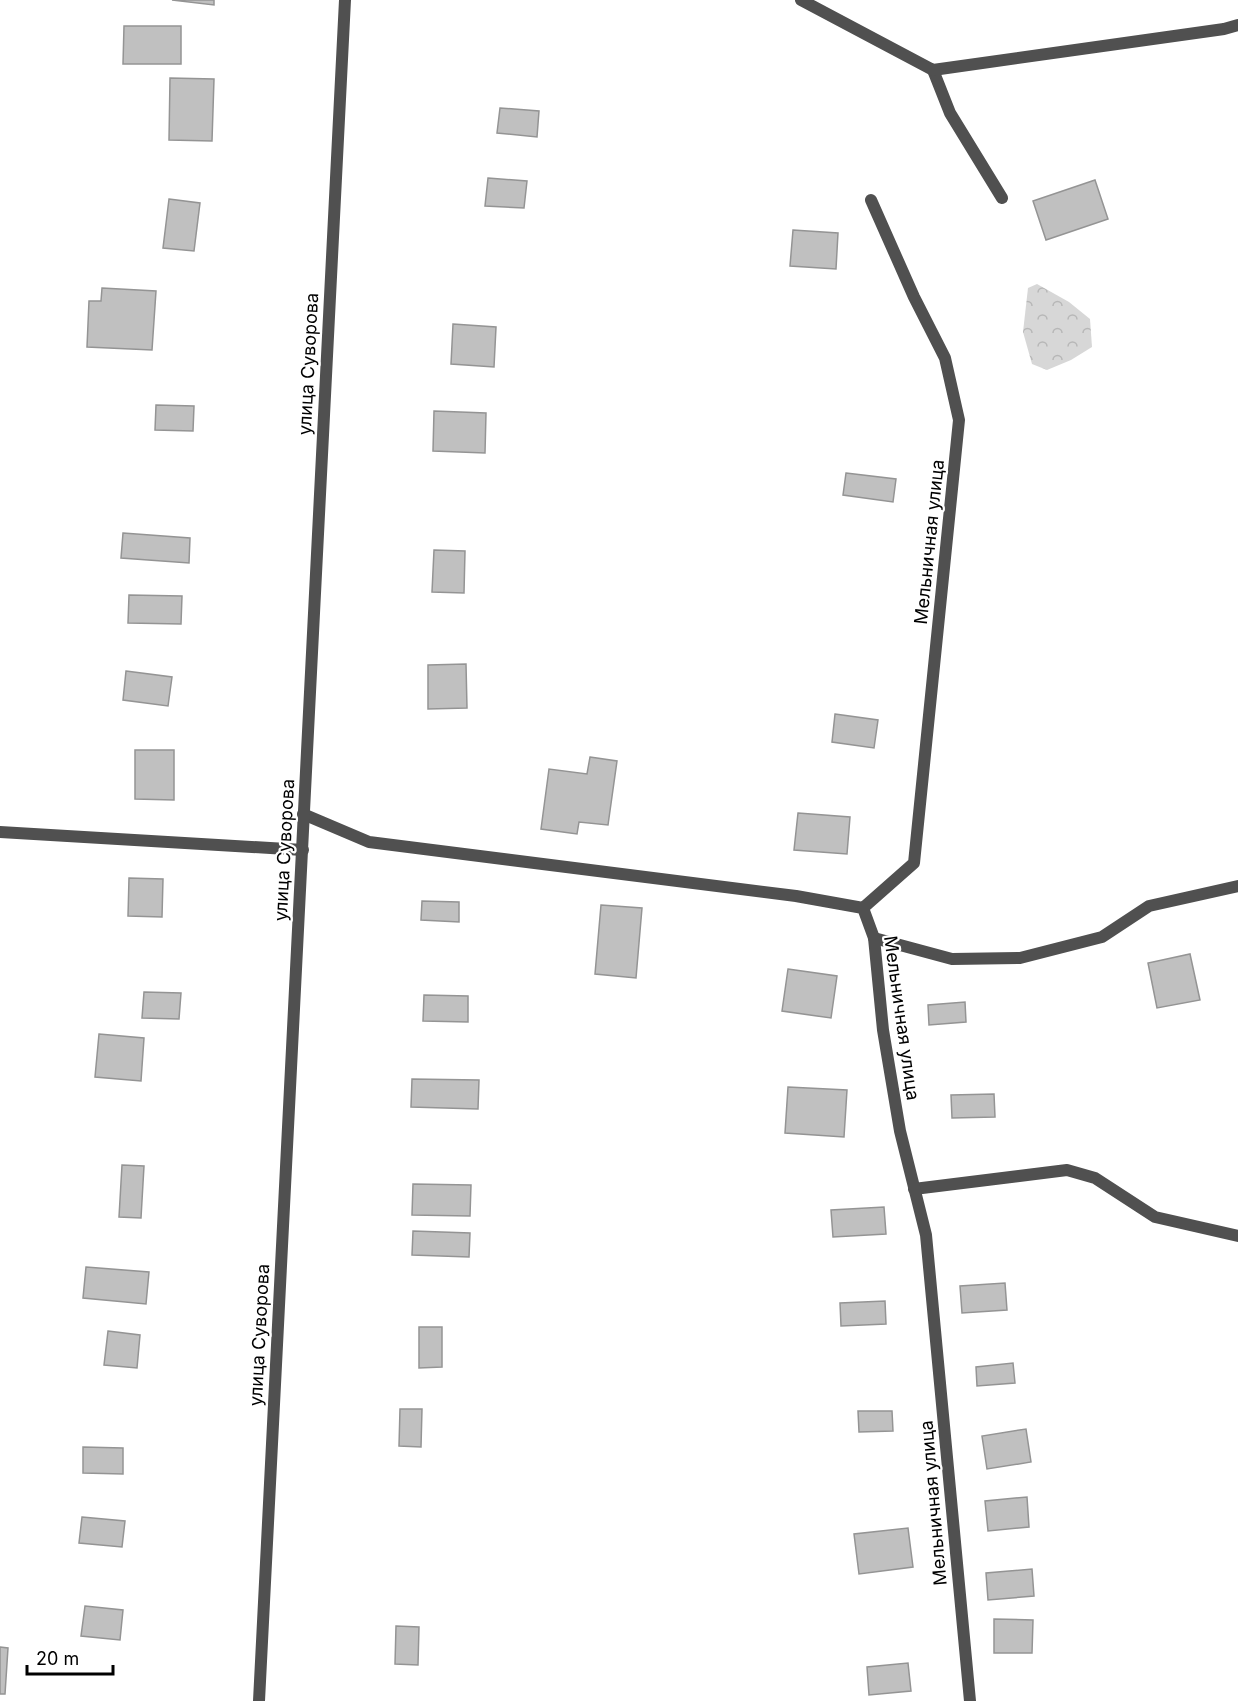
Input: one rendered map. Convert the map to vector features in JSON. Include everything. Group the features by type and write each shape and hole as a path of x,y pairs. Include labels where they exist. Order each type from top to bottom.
{"street":[{"name":"улица Суворова","path":"258,1701 345,0"},
{"path":"801,0 933,70 1224,30 1238,25"},
{"path":"933,70 950,113 1002,198"},
{"name":"Мельничная улица","path":"871,200 914,297 945,358 959,420 914,863 863,908 874,938 883,1030 900,1131 926,1234 970,1701"},
{"path":"303,814 369,842 796,896 863,908"},
{"path":"0,832 303,850"},
{"path":"874,938 952,959 1020,958 1102,937 1149,906 1238,886"},
{"path":"914,1189 1067,1170 1095,1178 1155,1217 1238,1236"}],"green space":[{"path":"1037,284 1069,302 1090,319 1092,347 1071,360 1047,370 1032,364 1023,332 1028,288"}],"building":[{"path":"172,0 214,0 214,5"},
{"path":"124,26 181,26 181,64 123,64"},
{"path":"170,78 214,79 212,141 169,140"},
{"path":"500,108 539,111 537,137 497,133"},
{"path":"488,178 527,181 524,208 485,206"},
{"path":"1095,180 1108,219 1046,240 1033,201"},
{"path":"169,199 200,203 194,251 163,248"},
{"path":"793,230 838,233 836,269 790,266"},
{"path":"102,288 156,291 152,350 87,347 89,301 101,301"},
{"path":"453,324 496,327 494,367 451,364"},
{"path":"156,405 194,406 193,431 155,430"},
{"path":"434,411 486,413 485,453 433,451"},
{"path":"846,473 896,479 893,502 843,495"},
{"path":"123,533 190,538 189,563 121,558"},
{"path":"434,550 465,551 464,593 432,592"},
{"path":"129,595 182,596 181,624 128,623"},
{"path":"466,664 467,708 428,709 428,665"},
{"path":"126,671 172,677 168,706 123,700"},
{"path":"835,714 878,720 874,748 832,742"},
{"path":"135,750 174,750 174,800 135,799"},
{"path":"590,757 617,761 608,825 579,822 577,834 541,829 549,769 587,774"},
{"path":"798,813 850,817 847,854 794,850"},
{"path":"129,878 163,879 162,917 128,916"},
{"path":"422,901 459,902 459,922 421,920"},
{"path":"601,905 642,908 636,978 595,974"},
{"path":"1190,954 1200,1000 1157,1008 1148,963"},
{"path":"788,969 837,976 831,1018 782,1011"},
{"path":"144,992 181,993 179,1019 142,1018"},
{"path":"424,995 468,996 468,1022 423,1021"},
{"path":"965,1002 966,1022 929,1025 928,1005"},
{"path":"99,1034 144,1038 141,1081 95,1077"},
{"path":"412,1079 479,1080 478,1109 411,1107"},
{"path":"788,1087 847,1090 844,1137 785,1133"},
{"path":"994,1094 995,1117 952,1118 951,1095"},
{"path":"122,1165 144,1166 141,1218 119,1217"},
{"path":"413,1184 471,1185 470,1216 412,1215"},
{"path":"884,1207 886,1234 833,1237 831,1210"},
{"path":"413,1231 470,1233 469,1257 412,1255"},
{"path":"86,1267 149,1272 146,1304 83,1298"},
{"path":"1005,1283 1007,1310 962,1313 960,1286"},
{"path":"885,1301 886,1324 841,1326 840,1303"},
{"path":"419,1327 442,1327 442,1367 419,1368"},
{"path":"108,1331 140,1335 137,1368 104,1365"},
{"path":"1013,1363 1015,1383 977,1386 976,1367"},
{"path":"400,1409 422,1409 421,1447 399,1446"},
{"path":"858,1411 892,1411 893,1431 859,1432"},
{"path":"1026,1429 1031,1462 987,1469 982,1436"},
{"path":"83,1447 123,1448 123,1474 83,1473"},
{"path":"1027,1497 1029,1527 988,1531 985,1501"},
{"path":"82,1517 125,1521 122,1547 79,1543"},
{"path":"908,1528 913,1567 859,1574 854,1534"},
{"path":"1032,1569 1034,1596 988,1600 986,1573"},
{"path":"85,1606 123,1610 120,1640 81,1636"},
{"path":"994,1619 1033,1620 1032,1653 994,1653"},
{"path":"396,1626 419,1627 418,1665 395,1664"},
{"path":"0,1647 8,1648 5,1694 0,1694"},
{"path":"908,1663 911,1691 869,1695 867,1667"}]}
